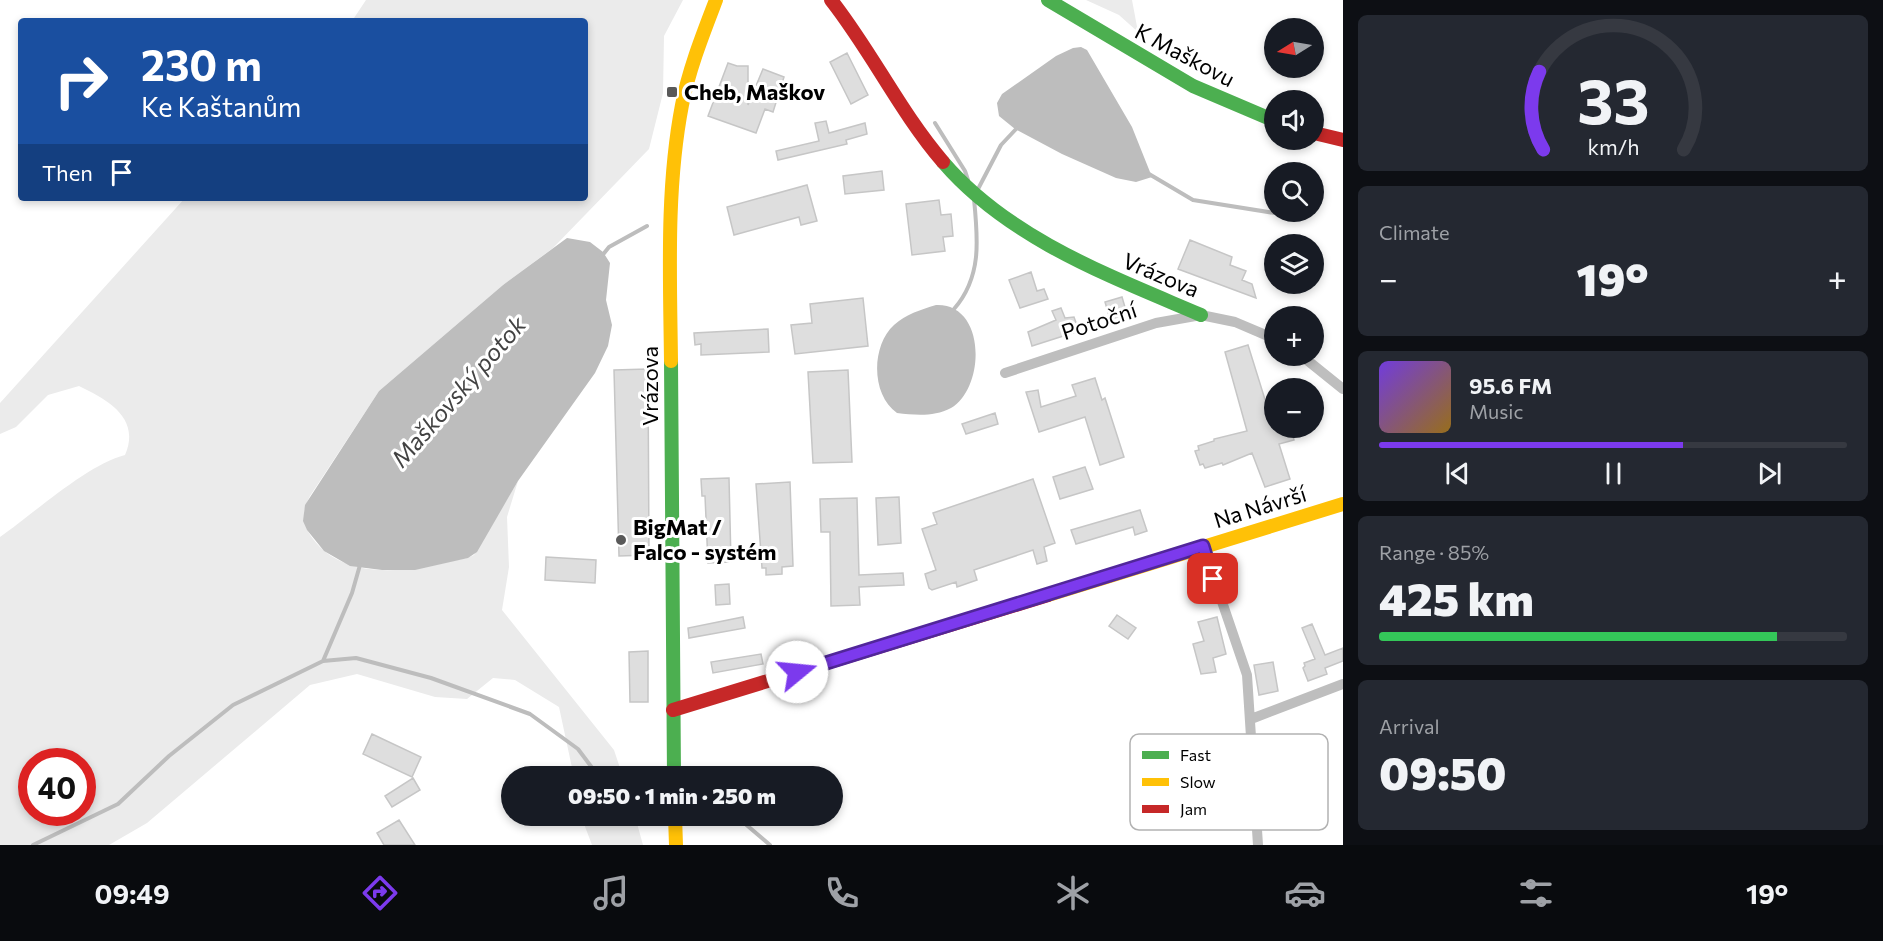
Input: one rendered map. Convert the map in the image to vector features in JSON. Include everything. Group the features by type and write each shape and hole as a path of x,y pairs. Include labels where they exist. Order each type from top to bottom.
{"street":[{"name":"Vrázova","path":"674,766 670,242 674,169 682,103 716,0"},
{"name":"Vrázova","path":"831,0 872,54 928,143 964,184 1047,246 1090,268 1201,315"},
{"name":"K Maškovu","path":"1048,0 1193,86 1264,116"},
{"path":"1324,135 1343,140"},
{"name":"Potoční","path":"1005,373 1156,323 1201,315 1235,322 1264,334"},
{"path":"1314,366 1343,389"},
{"name":"Na Návrší","path":"673,710 1343,504"},
{"path":"1203,546 1247,675 1252,734"},
{"path":"1251,719 1343,684"},
{"path":"675,826 676,845"},
{"path":"1257,830 1258,845"}],"shaded area":[{"path":"366,0 683,0 664,36 663,93 649,149 553,248 503,285 379,391 310,496 304,513 305,523 313,539 326,552 342,562 378,570 416,568 474,555 518,481 507,517 509,567 502,610 614,750 619,766 572,766 559,707 515,680 493,678 467,699 435,697 357,674 310,685 147,823 109,845 0,845 0,537 94,468 125,455 129,442 129,431 119,412 111,404 79,386 48,395 16,427 0,434 0,403 182,201 588,201 588,18 354,18"},
{"path":"1086,0 1132,0 1138,32 1119,15"},
{"path":"585,826 638,826 643,845 592,845"}],"water":[{"path":"1081,47 1087,50 1132,127 1152,177 1136,182 1116,178 1062,154 1015,129 999,116 997,103 1002,94 1056,56"},
{"path":"567,238 590,242 603,252 610,263 606,300 612,325 608,346 595,373 518,481 477,552 468,558 415,570 382,570 350,566 324,551 307,530 303,521 305,505 379,391 503,285"},
{"path":"936,305 952,308 964,317 972,331 975,366 970,383 962,397 945,411 924,415 897,413 882,395 879,383 877,370 881,345 886,334 903,318"}],"building":[{"path":"847,53 868,95 851,104 830,62"},
{"path":"728,63 748,66 748,105 763,69 784,77 773,112 765,109 756,133 708,116"},
{"path":"826,121 829,133 865,123 867,134 846,140 847,144 778,160 776,151 819,141 815,123"},
{"path":"882,171 884,190 845,194 843,176"},
{"path":"807,185 817,221 801,225 799,217 734,235 727,207"},
{"path":"939,200 941,215 951,214 953,236 943,237 945,251 912,255 906,204"},
{"path":"1190,240 1232,257 1230,265 1246,271 1242,280 1252,284 1256,298 1178,269"},
{"path":"1031,272 1037,291 1044,289 1048,299 1020,308 1009,280"},
{"path":"1122,297 1127,314 1121,319 1118,317 1110,319 1105,302"},
{"path":"863,298 868,346 795,354 791,325 812,323 810,304"},
{"path":"1061,308 1065,318 1074,317 1079,331 1032,346 1028,332 1056,320 1052,311"},
{"path":"768,329 769,352 701,355 701,344 695,345 694,333"},
{"path":"1248,345 1264,396 1264,438 1294,438 1294,440 1279,444 1290,479 1265,487 1252,453 1223,465 1222,463 1205,468 1203,464 1200,465 1195,451 1199,450 1198,446 1214,441 1214,439 1247,431 1225,352"},
{"path":"648,369 649,555 619,556 614,370"},
{"path":"848,370 852,462 813,463 808,372"},
{"path":"1095,378 1102,400 1105,398 1124,457 1100,465 1085,417 1039,432 1026,392 1038,390 1041,407 1076,396 1072,385"},
{"path":"995,413 998,424 966,434 962,424"},
{"path":"1085,467 1093,489 1060,499 1053,477"},
{"path":"729,478 731,562 708,563 705,496 702,496 701,479"},
{"path":"1033,479 1055,543 1044,547 1047,561 1037,564 1033,550 974,570 977,580 957,587 956,582 932,590 929,588 925,574 936,570 922,529 937,524 933,513"},
{"path":"790,482 793,566 782,567 782,574 766,575 766,568 762,568 756,484"},
{"path":"899,497 901,543 878,545 876,498"},
{"path":"857,498 859,575 903,573 904,585 859,587 860,605 831,606 830,532 821,532 820,499"},
{"path":"1140,510 1147,531 1135,535 1133,527 1076,544 1071,530"},
{"path":"546,557 596,560 595,583 545,580"},
{"path":"729,584 730,604 716,605 715,585"},
{"path":"1117,615 1136,628 1128,639 1109,626"},
{"path":"743,617 745,628 689,638 688,628"},
{"path":"1217,617 1226,654 1213,658 1216,672 1201,674 1193,644 1204,641 1198,622"},
{"path":"1312,624 1325,655 1343,648 1343,661 1325,668 1327,674 1308,681 1303,668 1304,663 1315,659 1302,628"},
{"path":"648,651 648,702 630,702 629,652"},
{"path":"761,654 763,664 713,673 711,662"},
{"path":"1273,662 1278,691 1259,695 1254,665"},
{"path":"372,734 421,757 412,777 363,754"},
{"path":"413,778 420,790 392,807 385,796"},
{"path":"399,820 415,845 384,845 377,833"}],"waterway":[{"path":"935,123 965,171 968,180"},
{"path":"977,191 1001,145 1017,128"},
{"path":"1149,174 1193,200 1264,211"},
{"path":"954,309 970,284 974,271 977,243 974,199"},
{"name":"Maškovský potok","path":"601,257 609,247 647,226"},
{"name":"Maškovský potok","path":"33,845 118,804 169,756 233,705 323,661 352,593 360,565"},
{"path":"323,661 356,658 431,678 530,714 578,749 591,766"},
{"path":"748,826 770,845"}],"traffic: fast":[{"path":"1048,0 1193,86 1264,116"},
{"path":"943,162 969,189 998,213 1030,234 1097,270 1201,315"},
{"path":"671,361 674,766"}],"traffic: slow":[{"path":"671,361 670,232 673,168 688,78 716,0"},
{"path":"1048,595 1343,504"},
{"path":"675,826 676,845"}],"traffic: jam":[{"path":"831,0 860,40 913,123 943,162"},
{"path":"1324,135 1343,140"},
{"path":"673,710 1048,595"}],"place":[{"name":"Cheb, Maškov","path":"672,92"},
{"name":"BigMat / Falco - systém","path":"621,540"}],"route":[{"path":"797,672 1203,546 1213,579"}]}
